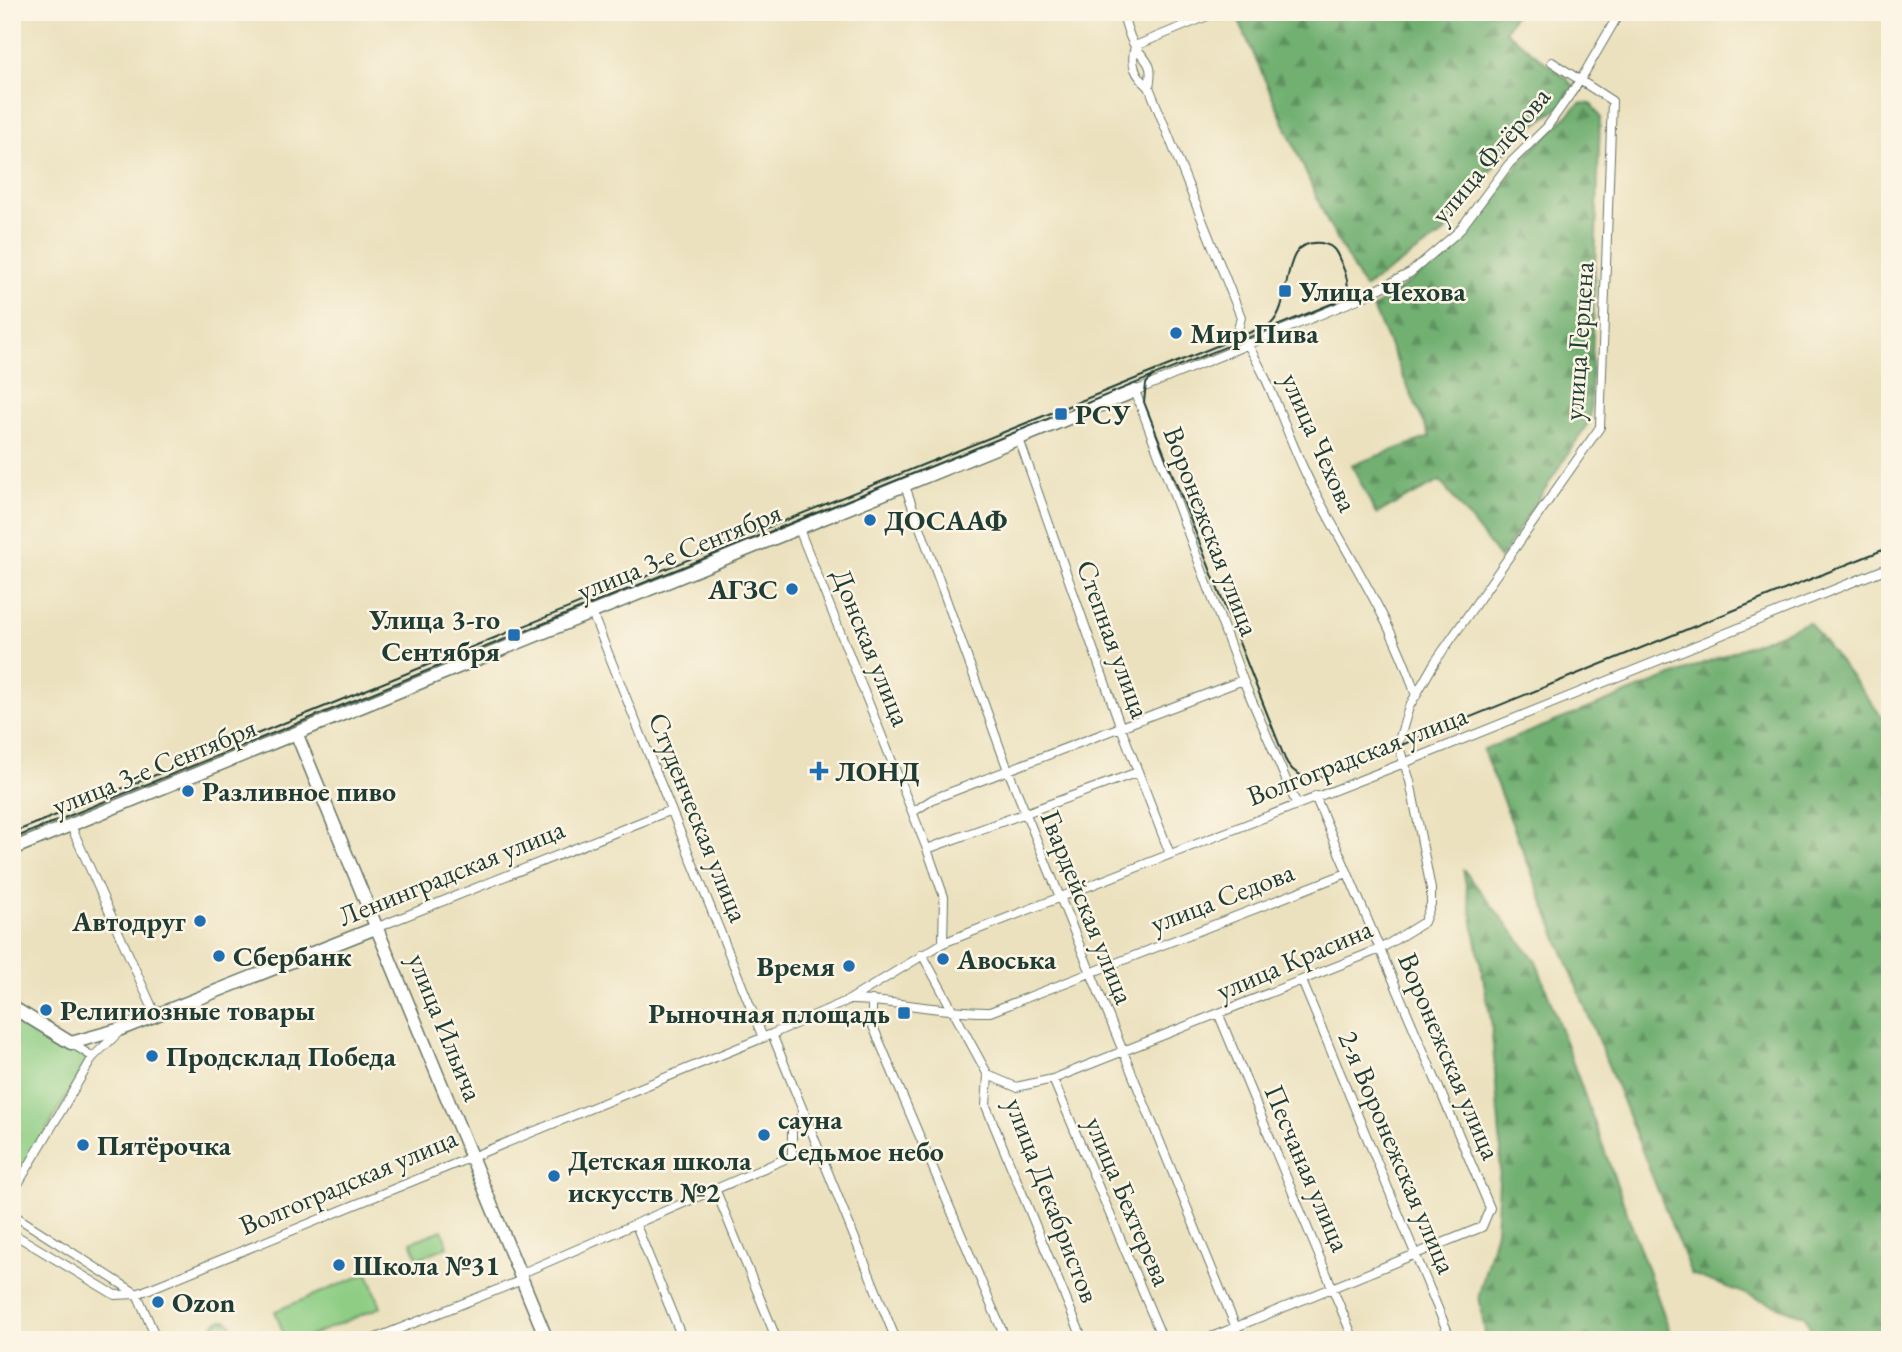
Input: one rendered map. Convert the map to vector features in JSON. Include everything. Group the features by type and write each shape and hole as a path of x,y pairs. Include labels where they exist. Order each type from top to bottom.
{"street":[{"name":"улица Чехова","path":"1122,12 1135,46 1145,55 1152,72 1149,87 1241,317 1238,330 1253,349 1309,481 1405,660 1416,696"},
{"path":"1149,87 1138,77 1131,60 1135,46 1217,12"},
{"name":"улица Флёрова","path":"1363,297 1410,273 1458,233 1508,164 1547,127 1581,79 1620,12"},
{"name":"улица Герцена","path":"1404,763 1398,744 1416,696 1435,662 1600,427 1612,101 1552,62"},
{"name":"улица 3-е Сентября","path":"12,849 297,735 1363,297"},
{"name":"Воронежская улица","path":"1135,391 1243,680 1296,803"},
{"name":"Степная улица","path":"1019,439 1120,725 1170,853"},
{"name":"Гвардейская улица","path":"905,486 1008,770 1241,1340"},
{"name":"Донская улица","path":"799,529 944,897 943,943"},
{"name":"Волгоградская улица","path":"137,1294 471,1155 763,1038 849,1000 943,943 1404,763 1890,567"},
{"name":"Студенческая улица","path":"592,613 763,1038"},
{"path":"912,812 933,799 1243,680"},
{"name":"улица Ильича","path":"297,735 547,1340"},
{"name":"улица Красина","path":"988,1075 1004,1084 1023,1087 1053,1079 1123,1054 1380,949 1420,926 1431,904 1429,875 1404,763"},
{"path":"927,849 1138,772"},
{"name":"Воронежская улица","path":"1315,796 1490,1208 1482,1227 1416,1254"},
{"name":"Ленинградская улица","path":"12,1194 93,1057 121,1029 671,810"},
{"path":"71,826 156,1016"},
{"name":"улица Седова","path":"955,1012 990,1012 1347,873"},
{"path":"922,954 988,1075"},
{"name":"2-я Воронежская улица","path":"1302,981 1451,1340"},
{"name":"Волгоградская улица","path":"849,1000 915,1003 955,1012"},
{"path":"872,1000 872,1024 1006,1340"},
{"path":"12,1007 93,1057"},
{"name":"Песчаная улица","path":"1219,1015 1354,1340"},
{"path":"71,1043 121,1029"},
{"path":"772,1034 896,1340"},
{"name":"улица Декабристов","path":"988,1075 986,1106 1083,1340"},
{"name":"улица Бехтерева","path":"1053,1079 1163,1340"},
{"path":"371,1340 521,1277 792,1156 792,1128 804,1112"},
{"path":"716,1191 777,1340"},
{"path":"12,1214 137,1294 157,1340"},
{"path":"636,1225 683,1340"},
{"path":"29,1245 39,1231"},
{"path":"12,1233 115,1295 137,1294"},
{"path":"1204,1340 1416,1254"},
{"path":"92,1283 100,1270"}],"green space":[{"path":"1235,12 1516,12 1505,31 1566,78 1579,93 1517,138 1443,234 1364,288 1328,223"},
{"path":"1580,103 1591,104 1600,117 1590,420 1500,558 1440,481 1376,514 1352,465 1430,437 1373,308 1447,255 1523,159"},
{"path":"1809,622 1890,727 1890,1340 1815,1340 1805,1316 1691,1274 1483,750"},
{"path":"1463,869 1536,961 1673,1340 1486,1340 1479,1295 1496,1230 1501,1150 1491,1020"},
{"path":"12,1014 89,1059 12,1189"},
{"path":"442,1230 448,1246 418,1259 411,1242"},
{"path":"368,1273 381,1307 300,1340 286,1340 275,1311"},
{"path":"223,1320 230,1323 233,1330 230,1337 223,1340 216,1337 213,1330 216,1323"}],"tram line":[{"path":"12,833 1271,324 1283,301 1292,260 1298,250 1307,244 1321,243 1330,246 1342,264 1348,287 1336,302 12,839"},
{"path":"1153,375 1146,384 1144,402 1285,759 1293,770 1307,777 1325,776 1890,547"}],"place":[{"name":"Улица Чехова","path":"1285,291"},
{"name":"Мир Пива","path":"1176,333"},
{"name":"РСУ","path":"1061,414"},
{"name":"ДОСААФ","path":"870,520"},
{"name":"АГЗС","path":"792,589"},
{"name":"Улица 3-го Сентября","path":"514,635"},
{"name":"ЛОНД","path":"819,771"},
{"name":"Разливное пиво","path":"188,791"},
{"name":"Автодруг","path":"200,921"},
{"name":"Сбербанк","path":"219,956"},
{"name":"Авоська","path":"943,959"},
{"name":"Время","path":"849,966"},
{"name":"Религиозные товары","path":"46,1010"},
{"name":"Рыночная площадь","path":"904,1013"},
{"name":"Продсклад Победа","path":"152,1056"},
{"name":"сауна Седьмое небо","path":"764,1135"},
{"name":"Пятёрочка","path":"83,1145"},
{"name":"Детская школа искусств №2","path":"554,1176"},
{"name":"Школа №31","path":"339,1265"},
{"name":"Ozon","path":"158,1302"}]}
